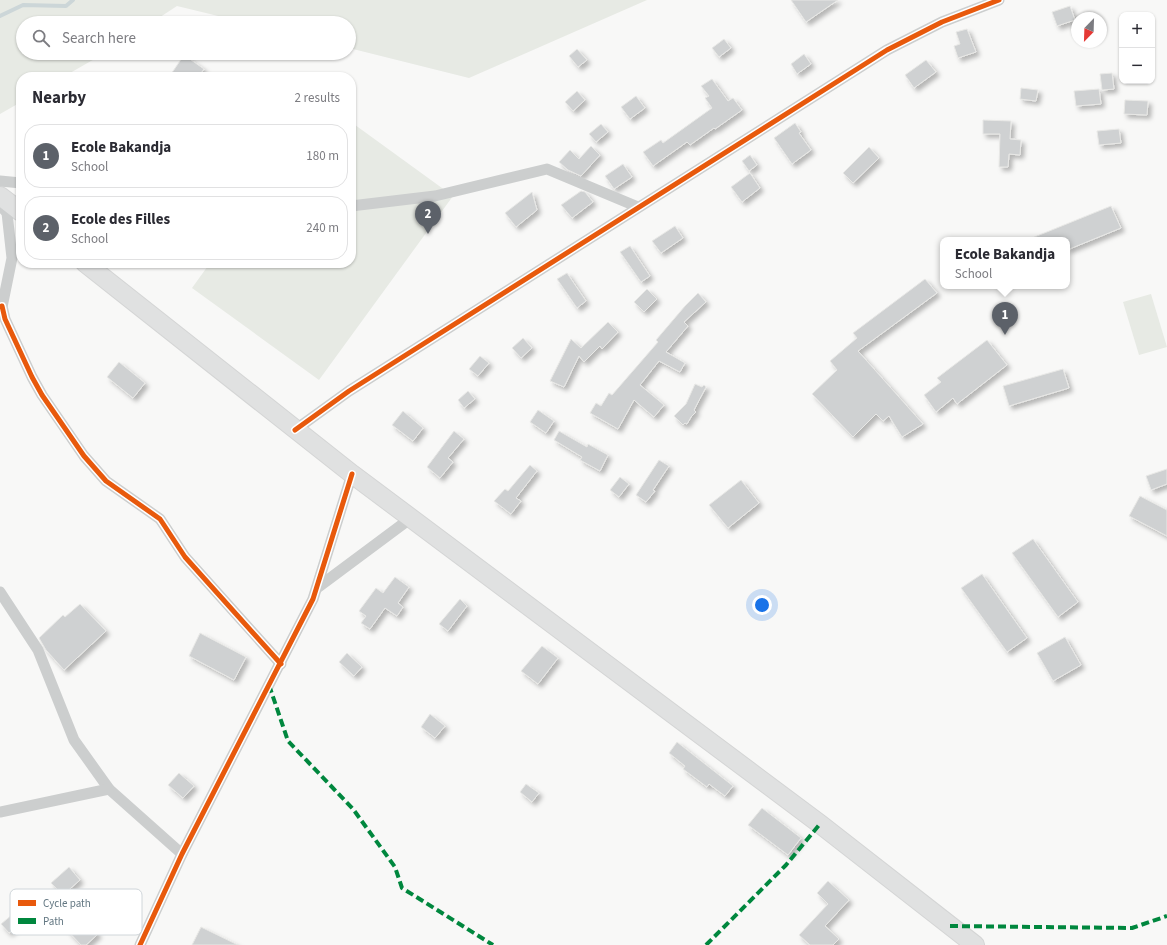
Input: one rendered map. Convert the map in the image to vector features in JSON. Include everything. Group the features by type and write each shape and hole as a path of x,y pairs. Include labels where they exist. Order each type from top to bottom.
{"main road":[{"path":"0,196 16,208"},
{"path":"91,268 352,474 820,824 975,945"}],"street":[{"path":"295,430 349,391 887,50 942,22 999,0"},
{"path":"356,205 435,196 547,169 638,207"},
{"path":"0,181 16,183"},
{"path":"0,205 7,213 12,258 1,311 42,395 84,456 106,481 160,520 185,557 280,664"},
{"path":"140,945 182,854 313,599 352,474"},
{"path":"316,588 411,518"},
{"path":"0,592 38,650 74,740 109,789 182,854"},
{"path":"0,812 109,789"}],"shaded area":[{"path":"0,0 647,0 469,78 356,50 356,16 218,16 177,6 162,16 16,16 16,60 93,60 72,72 16,72 16,105 0,114"},
{"path":"356,126 453,196 319,380 192,288 206,268 356,268"},
{"path":"1151,294 1167,347 1139,355 1123,302"}],"building":[{"path":"791,0 838,0 806,22"},
{"path":"1070,6 1072,12 1071,21 1057,26 1052,12"},
{"path":"967,29 976,52 958,58 954,46 960,44 956,32"},
{"path":"724,39 731,48 719,57 712,48"},
{"path":"577,49 587,60 578,67 569,56"},
{"path":"804,54 811,64 797,74 791,64"},
{"path":"181,60 191,60 204,69 202,72 172,72"},
{"path":"926,60 936,72 914,88 905,75"},
{"path":"1112,73 1114,89 1102,90 1100,74"},
{"path":"712,79 728,101 733,98 742,110 690,145 687,142 653,166 643,152 661,140 663,143 712,108 705,98 709,96 701,86"},
{"path":"1021,88 1038,90 1036,101 1020,99"},
{"path":"1099,89 1101,104 1076,106 1074,91"},
{"path":"577,91 585,100 573,111 565,102"},
{"path":"636,96 645,108 630,119 621,107"},
{"path":"1125,100 1148,101 1147,115 1124,114"},
{"path":"983,120 1011,121 1010,139 1021,140 1020,155 1009,154 1008,167 999,167 1000,134 983,134"},
{"path":"795,123 801,132 799,133 811,150 792,164 774,138"},
{"path":"601,124 608,132 596,142 589,134"},
{"path":"1119,129 1121,143 1099,145 1097,131"},
{"path":"591,146 600,155 581,176 568,170 559,162 570,150 579,159"},
{"path":"869,147 879,158 853,183 843,173"},
{"path":"750,155 757,165 749,171 742,161"},
{"path":"623,164 632,177 614,189 605,176"},
{"path":"750,173 760,188 742,202 731,187"},
{"path":"581,191 585,192 593,202 572,218 561,205"},
{"path":"532,192 537,210 516,227 505,213"},
{"path":"1111,206 1121,228 1070,249 1070,237 1034,237"},
{"path":"675,226 683,238 661,253 652,241"},
{"path":"630,246 650,276 641,282 620,252"},
{"path":"567,273 586,301 577,308 557,279"},
{"path":"925,279 937,293 858,351 923,424 902,437 889,416 883,421 876,414 853,437 812,394 837,370 830,361 857,338 853,333"},
{"path":"647,289 657,299 644,312 634,302"},
{"path":"698,293 706,302 684,322 688,326 666,352 685,363 680,372 659,361 640,385 664,405 654,417 634,400 618,429 590,413 596,403 601,406 609,393 612,395 658,342 656,340"},
{"path":"608,322 618,332 602,349 600,346 584,362 579,356 564,387 550,381 571,339 581,348"},
{"path":"523,338 532,348 521,358 512,348"},
{"path":"987,340 1007,365 957,404 953,398 936,412 924,395 941,382 937,378"},
{"path":"480,356 489,363 478,376 469,369"},
{"path":"119,362 145,383 133,398 107,377"},
{"path":"1063,369 1069,388 1009,406 1003,386"},
{"path":"695,384 702,387 704,385 706,387 694,410 696,412 687,424 685,423 683,425 674,416 686,404"},
{"path":"468,391 475,399 464,408 458,400"},
{"path":"538,410 554,421 546,433 530,422"},
{"path":"403,411 423,428 413,441 392,425"},
{"path":"454,431 464,439 448,458 453,462 440,478 427,467"},
{"path":"559,431 587,447 588,444 608,455 600,471 580,460 582,457 554,440"},
{"path":"659,460 669,466 653,490 655,491 646,502 636,495"},
{"path":"530,465 537,471 516,498 521,501 511,514 494,501 505,489 508,491"},
{"path":"1167,469 1167,484 1151,490 1146,476"},
{"path":"620,477 629,484 619,497 610,490"},
{"path":"741,480 759,503 728,528 709,505"},
{"path":"1140,496 1167,510 1167,536 1129,516"},
{"path":"1033,539 1078,602 1058,617 1012,553"},
{"path":"982,574 1027,638 1007,652 961,588"},
{"path":"395,577 409,587 398,603 403,607 397,616 385,608 370,629 361,623 366,616 359,611 376,588 383,593"},
{"path":"460,599 467,606 448,631 439,624"},
{"path":"80,604 106,631 64,670 46,650 39,638 63,615 65,617"},
{"path":"200,633 246,657 234,680 189,656"},
{"path":"1065,637 1081,665 1053,681 1037,653"},
{"path":"542,646 558,658 538,684 521,671"},
{"path":"347,653 362,667 354,676 339,662"},
{"path":"430,714 445,726 435,738 421,727"},
{"path":"677,742 733,786 725,796 709,784 707,787 683,769 685,766 669,753"},
{"path":"179,773 194,786 183,798 168,785"},
{"path":"526,784 539,793 532,802 520,792"},
{"path":"762,808 801,838 788,855 748,825"},
{"path":"69,867 80,880 70,889 57,889 51,883"},
{"path":"828,881 849,900 825,926 839,939 833,945 810,945 799,935 828,904 817,893"},
{"path":"10,916 10,932 9,933 1,924"},
{"path":"201,927 238,945 192,945"},
{"path":"72,935 97,935 86,945 81,945"}],"waterway":[{"path":"0,16 23,5 66,6 73,0"}],"marked path":[{"path":"269,685 288,741 353,809 395,867 402,888 493,945"},
{"path":"706,945 786,865 820,824"},
{"path":"950,926 1132,928 1167,916"}],"cycle path":[{"path":"295,430 349,391 887,50 942,22 999,0"},
{"path":"2,306 5,319 32,377 42,395 84,456 106,481 160,519 185,557 281,664"},
{"path":"140,945 182,854 313,599 352,474"}],"place":[{"name":"Ecole des Filles","path":"428,234"},
{"name":"Ecole Bakandja","path":"1005,335"}]}
